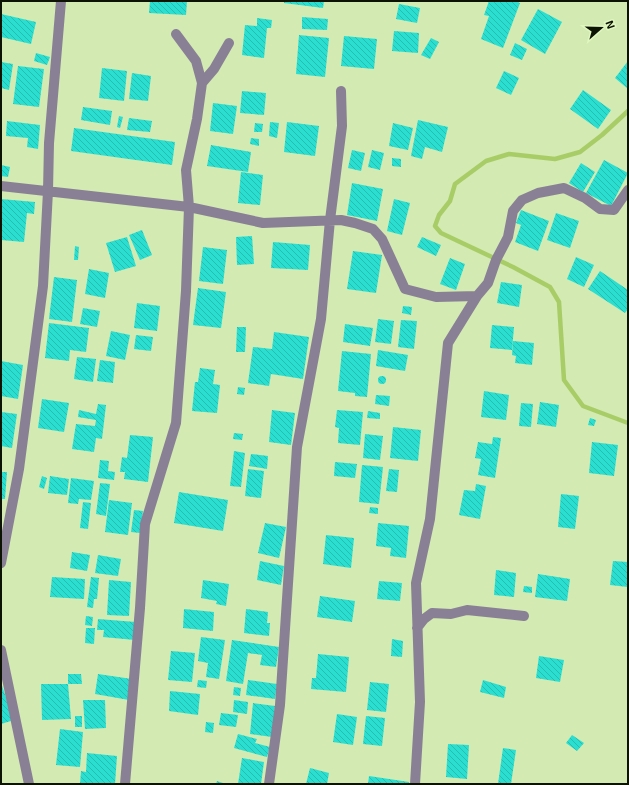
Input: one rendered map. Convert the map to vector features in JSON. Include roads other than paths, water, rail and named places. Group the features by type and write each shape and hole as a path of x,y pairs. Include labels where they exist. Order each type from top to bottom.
{"street":[{"path":"1,564 19,468 32,380 43,286 48,191 48,143 61,1"},
{"path":"125,784 140,608 145,524 176,423 186,291 189,208 186,170 197,119 202,83 196,61 176,34"},
{"path":"202,83 214,69 229,43"},
{"path":"269,784 280,705 297,447 321,319 330,220 342,126 341,91"},
{"path":"1,186 189,208 263,223 341,220 373,229 382,239 405,289 436,297 477,296"},
{"path":"415,784 420,702 416,583 430,519 448,343 477,296 488,283 497,257 508,236 513,211 522,200 538,193 564,188 585,198 600,209 614,210 628,190"},
{"path":"417,628 424,619 432,613 451,614 468,610 524,616"},
{"path":"1,650 29,784"}],"waterway":[{"path":"628,111 602,135 580,152 555,159 509,154 486,161 455,184 450,201 439,215 435,226 441,233 513,267 550,287 559,302 564,380 583,406 628,423"}]}
